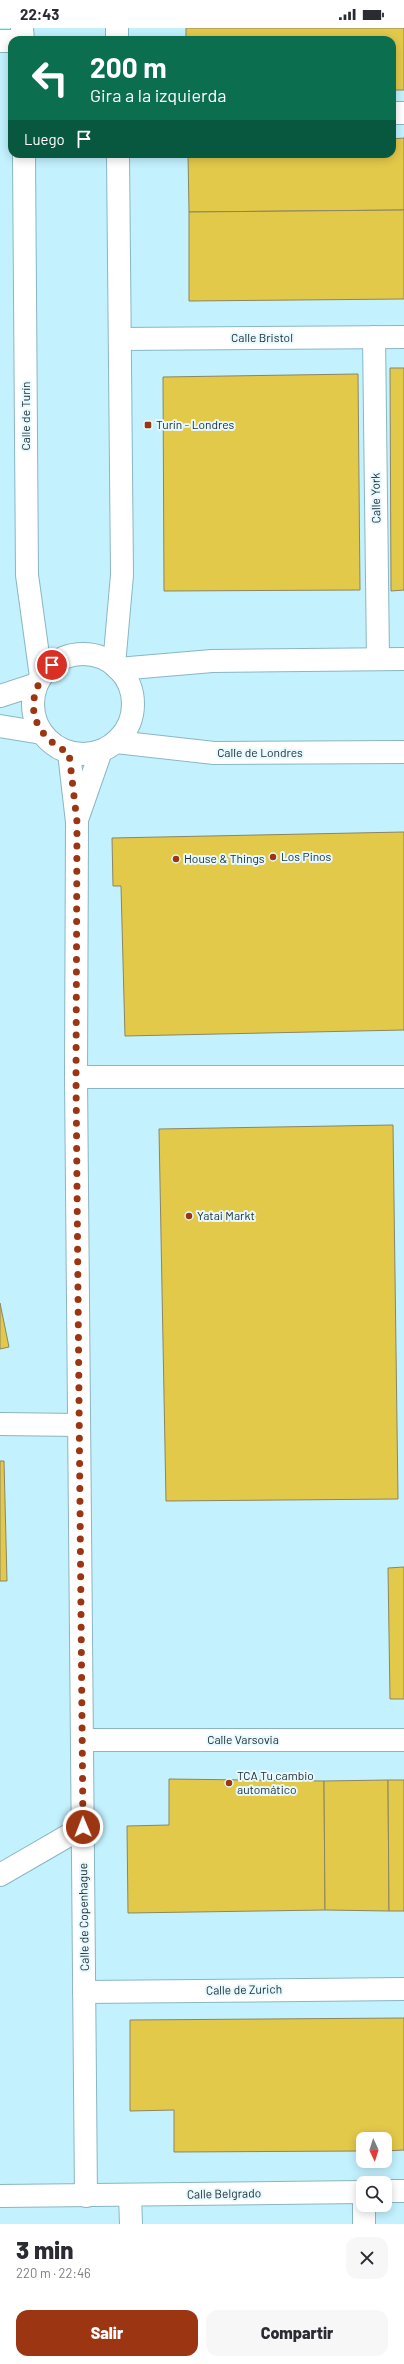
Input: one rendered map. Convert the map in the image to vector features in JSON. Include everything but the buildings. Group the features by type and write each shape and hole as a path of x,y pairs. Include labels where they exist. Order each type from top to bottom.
{"street":[{"name":"Calle de Turín","path":"24,158 27,575 39,680"},
{"path":"116,667 122,575 118,158"},
{"name":"Calle York","path":"374,337 378,659"},
{"name":"Calle Bristol","path":"120,339 404,337"},
{"path":"83,654 99,658 116,667 129,686 133,706 128,726 108,747 85,754 69,753 53,745 42,733 34,717 33,700 39,680 52,665 67,657 83,654"},
{"path":"116,667 212,661 404,659"},
{"path":"0,696 39,680"},
{"path":"0,726 42,733"},
{"name":"Calle de Londres","path":"108,747 214,753 404,752"},
{"name":"Calle de Copenhague","path":"77,822 108,747"},
{"name":"Calle de Copenhague","path":"69,753 77,822 76,1078 86,2196"},
{"path":"76,1078 404,1077"},
{"path":"0,1424 79,1425"},
{"name":"Calle Varsovia","path":"82,1740 404,1740"},
{"path":"0,1875 83,1827"},
{"name":"Calle de Zurich","path":"84,1992 404,1989"},
{"path":"392,2191 404,2191"},
{"name":"Calle Belgrado","path":"0,2196 356,2192"},
{"path":"130,2195 130,2224"},
{"path":"364,2212 364,2224"}],"place":[{"name":"Turín - Londres","path":"148,425"},
{"name":"Los Pinos","path":"273,857"},
{"name":"House & Things","path":"176,859"},
{"name":"Yatai Markt","path":"189,1216"},
{"name":"TCA Tu cambio automático","path":"229,1783"}],"route":[{"path":"52,665 37,684 33,700 34,717 42,733 53,745 69,753 77,822 76,1078 83,1827"}]}
